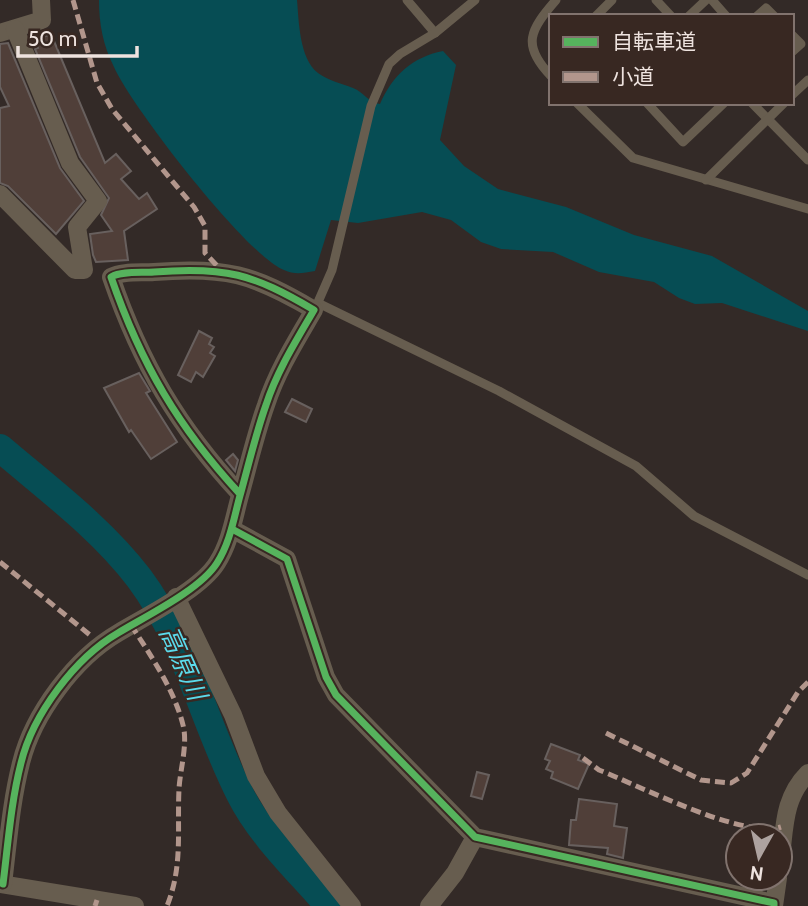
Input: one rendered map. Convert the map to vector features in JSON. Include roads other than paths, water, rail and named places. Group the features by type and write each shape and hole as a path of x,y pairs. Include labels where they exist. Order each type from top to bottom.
{"street":[{"path":"41,0 42,20 8,31 70,163 98,201 77,227 84,270"},
{"path":"0,194 75,270 106,271 111,277 153,381 221,474 240,494"},
{"path":"111,277 194,269 221,270 271,285 316,307 282,365 266,403 232,529 217,564 191,587 109,638 65,681 35,729 22,760 2,884 135,906"},
{"path":"232,529 287,559 326,677 336,695 475,837 774,904"},
{"path":"176,597 233,715 256,776 278,813 352,906"},
{"path":"783,822 791,794 808,773"},
{"path":"429,906 455,873 475,837"}],"lane":[{"path":"407,0 435,33"},
{"path":"475,0 435,33 400,54 389,64 371,106 332,270 316,307 499,391 636,466 694,516 808,575"},
{"path":"549,74 534,59 532,46 534,32 555,0"},
{"path":"598,14 612,0"},
{"path":"656,0 669,14"},
{"path":"712,0 724,14"},
{"path":"759,14 766,8 772,14"},
{"path":"794,37 801,44 794,50"},
{"path":"794,93 808,80"},
{"path":"579,105 634,158 808,209"},
{"path":"649,105 683,142 722,105"},
{"path":"754,105 807,158"},
{"path":"706,180 782,105"}],"water":[{"path":"99,0 297,0 301,39 312,66 322,76 357,90 380,104 404,69 422,58 443,51 456,65 440,140 464,166 498,189 566,207 634,235 712,256 808,311 808,331 722,303 695,304 679,298 654,282 599,272 553,252 501,249 481,242 451,220 422,212 358,223 331,220 315,271 295,273 284,270 267,259 218,210 143,113 107,51"}],"waterway":[{"name":"高原川","path":"0,448 91,526 139,578 156,603 183,656 240,794 269,839 329,906"}]}
